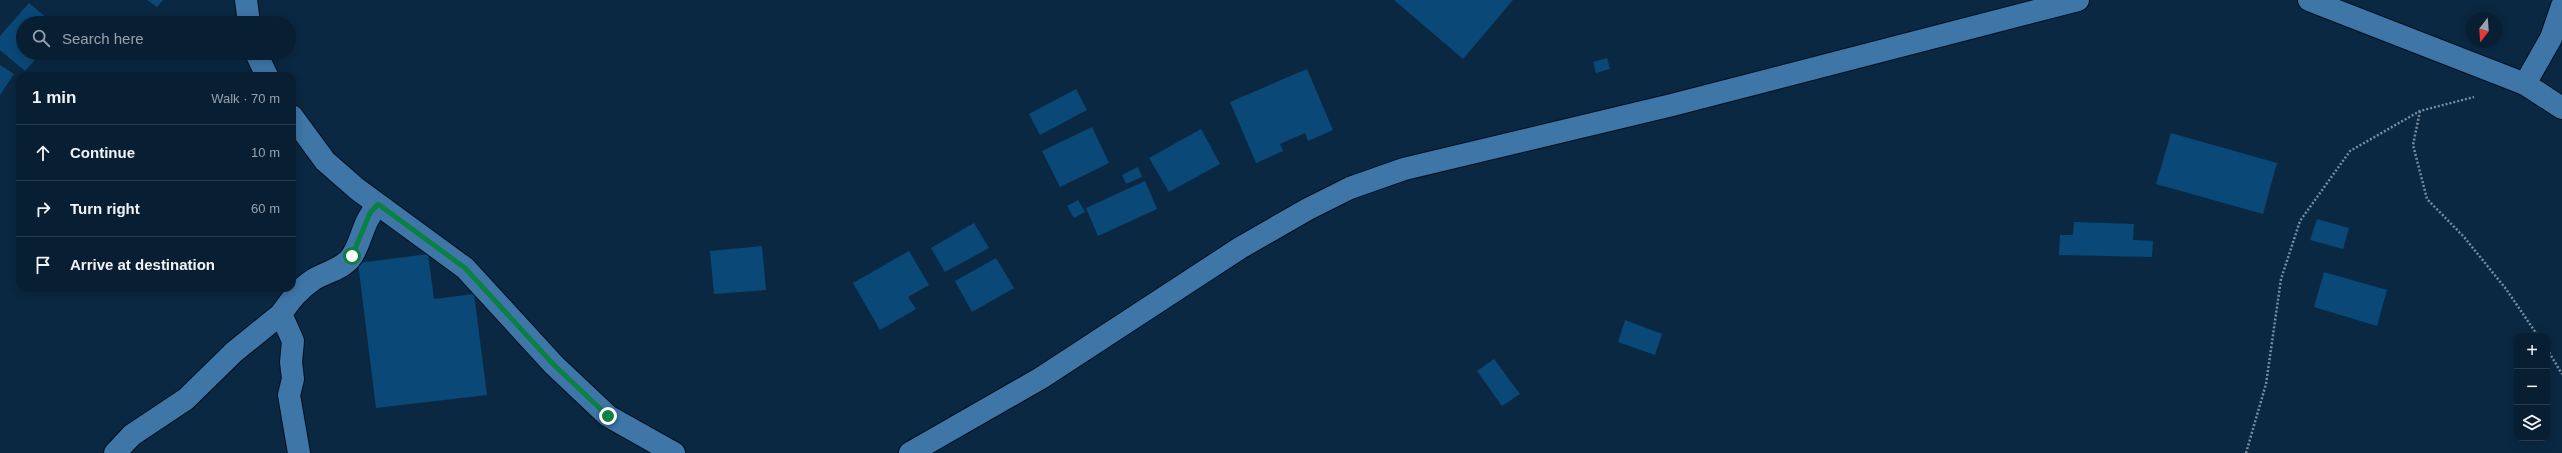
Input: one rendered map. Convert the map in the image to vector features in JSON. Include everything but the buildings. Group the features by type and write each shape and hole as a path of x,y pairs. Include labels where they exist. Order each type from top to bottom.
{"street":[{"path":"246,0 248,16"},
{"path":"910,453 1041,378 1240,248 1308,209 1350,188 1404,169 1672,105 2078,0"},
{"path":"2309,0 2525,84 2562,108"},
{"path":"2525,84 2551,38 2562,6"},
{"path":"259,60 265,72"},
{"path":"296,121 325,161 378,204 465,268 554,365 608,416 674,453"},
{"path":"115,453 132,434 186,400 234,352 282,314 293,297 312,280 344,264 352,256 370,213 378,204"},
{"path":"282,314 293,341 291,362 293,379 289,395 299,453"}],"path":[{"path":"2246,453 2266,384 2281,279 2300,221 2350,151 2420,111 2480,95"},
{"path":"2420,111 2413,145 2427,199 2464,237 2501,283 2536,333"},
{"path":"2550,354 2562,374"}],"route":[{"path":"352,256 370,213 378,204 465,268 554,365 608,416"}]}
